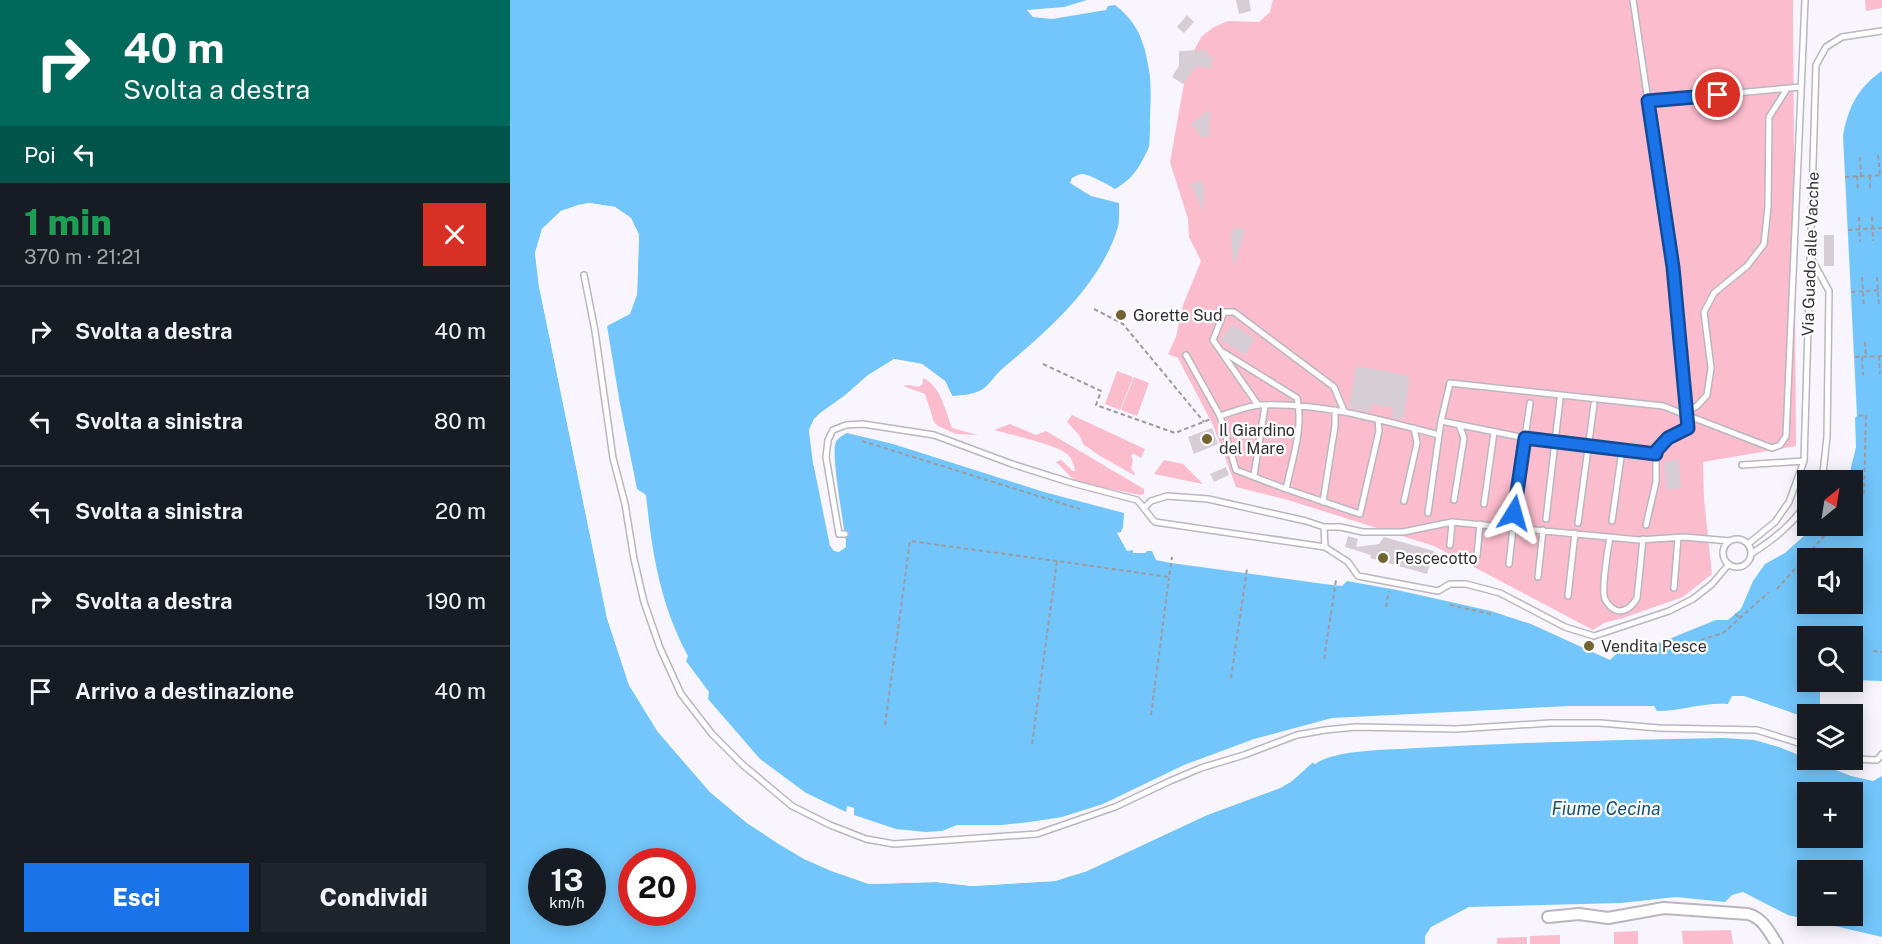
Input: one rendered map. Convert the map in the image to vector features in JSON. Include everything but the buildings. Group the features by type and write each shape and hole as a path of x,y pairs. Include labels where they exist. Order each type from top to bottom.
{"street":[{"path":"1548,917 1579,914 1608,918 1664,908 1748,914 1762,921 1777,944"}],"lane":[{"path":"1633,0 1673,267 1688,413 1688,428 1668,438 1656,451 1656,482 1646,525"},
{"path":"1428,513 1439,435 1450,383 1663,406 1688,413 1772,448 1780,446 1786,436 1805,0"},
{"name":"Via Guado alle Vacche","path":"1748,544 1775,522 1789,502 1804,462 1816,65 1826,47 1842,37 1882,31"},
{"path":"1648,101 1802,87"},
{"path":"1688,413 1707,395 1711,368 1704,312 1714,293 1747,266 1764,244 1768,207 1769,117 1787,89"},
{"path":"1810,256 1828,291 1827,437 1822,470"},
{"path":"584,275 595,331 613,458 625,504 644,602 660,648 681,694 712,734 743,765 792,806 830,825 866,839 894,844 1037,834 1114,807 1201,768 1297,735 1325,730 1356,727 1456,729 1550,723 1600,723 1659,728 1757,730 1797,743"},
{"path":"1254,476 1262,406 1213,340 1224,312 1234,312 1335,387 1344,411"},
{"path":"1219,349 1297,398 1298,430 1286,489"},
{"path":"1186,355 1220,416 1236,470 1360,514 1379,431 1378,420"},
{"path":"1546,519 1560,399"},
{"path":"1514,513 1530,402"},
{"path":"1578,523 1594,404"},
{"path":"1220,416 1262,406 1299,406 1344,411 1439,435"},
{"path":"1323,502 1335,426 1335,410"},
{"path":"1442,421 1525,438 1656,454"},
{"path":"845,534 839,534 826,457 828,440 833,430 846,425 863,424 934,435 1012,464 1137,500 1155,522 1325,547 1348,562 1358,576 1438,591 1450,584 1466,584 1500,593 1565,627 1594,636 1669,611 1693,599 1712,584 1729,564"},
{"path":"1454,500 1464,438 1459,425"},
{"path":"1404,501 1417,443 1414,428"},
{"path":"1484,504 1494,432"},
{"path":"1612,521 1622,450"},
{"path":"1742,465 1804,462"},
{"path":"1145,507 1151,501 1167,496 1208,499 1324,527 1340,527 1364,532 1403,532 1452,522 1643,539 1678,538 1730,541 1737,539 1748,544 1751,554"},
{"path":"1730,541 1723,552 1726,561 1738,567 1743,566 1751,554 1776,538 1797,517"},
{"path":"1450,545 1452,522"},
{"path":"1477,555 1480,524"},
{"path":"1324,527 1325,547"},
{"path":"1509,564 1513,528"},
{"path":"1538,577 1543,530"},
{"path":"1568,596 1575,533"},
{"path":"1610,537 1604,597 1610,607 1617,611 1625,610 1633,605 1637,598 1643,539"},
{"path":"1674,588 1678,538"},
{"path":"1863,759 1877,760 1882,754"}],"path":[{"path":"1845,177 1881,175 1878,155"},
{"path":"1860,157 1861,176"},
{"path":"1857,176 1858,190"},
{"path":"1870,176 1870,189"},
{"path":"1859,217 1860,242"},
{"path":"1872,217 1873,241"},
{"path":"1848,230 1882,228"},
{"path":"1862,277 1864,307"},
{"path":"1877,277 1880,290 1879,306"},
{"path":"1851,292 1880,290"},
{"path":"1094,309 1123,324 1204,422"},
{"path":"1863,375 1865,342"},
{"path":"1855,357 1880,356 1880,374"},
{"path":"1043,364 1101,391 1096,405 1175,433 1220,416"},
{"path":"1857,416 1866,415 1863,493"},
{"path":"862,441 1080,509"},
{"path":"891,451 893,444"},
{"path":"1043,497 1044,492"},
{"path":"1777,590 1823,537"},
{"path":"885,725 910,542 1169,577"},
{"path":"1151,715 1172,557"},
{"path":"1032,744 1057,561"},
{"path":"1231,678 1247,569"},
{"path":"1324,659 1336,580"},
{"path":"1386,607 1389,591"},
{"path":"1701,640 1723,633 1769,592"},
{"path":"1452,605 1491,614"},
{"path":"1736,614 1740,618"},
{"path":"1873,651 1882,652"}],"shaded area":[{"path":"1273,0 1793,0 1796,446 1703,462 1704,499 1712,574 1683,597 1604,623 1593,630 1434,546 1288,500 1236,487 1213,425 1178,358 1168,354 1176,337 1183,305 1201,261 1189,237 1188,219 1170,162 1188,61 1202,36 1228,21 1259,22 1270,12"},
{"path":"1865,0 1882,0 1882,8 1866,11"},
{"path":"1117,371 1133,377 1120,410 1105,404"},
{"path":"1134,377 1149,383 1137,416 1121,410"},
{"path":"923,378 938,393 952,428 978,435 956,434 934,422 925,394 903,386 918,387 923,384"},
{"path":"1072,415 1145,449 1141,458 1134,454 1131,455 1133,461 1131,468 1135,474 1100,456 1083,444 1080,436 1067,422"},
{"path":"1010,424 1036,435 1046,431 1144,489 1144,494 1081,483 1073,479 1056,462 1061,460 1075,471 1070,458 1061,450 994,430"},
{"path":"1164,460 1183,464 1203,484 1154,474"},
{"path":"1731,930 1733,944 1683,944 1682,931"},
{"path":"1638,931 1638,944 1614,944 1614,932"},
{"path":"1560,935 1560,944 1530,944 1530,936"},
{"path":"1527,937 1527,944 1497,944 1497,938"}],"water":[{"name":"Fiume Cecina","path":"510,0 1087,0 1064,7 1027,10 1033,17 1052,19 1106,10 1108,6 1115,5 1136,29 1147,56 1151,87 1150,144 1136,171 1115,189 1085,174 1072,178 1070,183 1091,196 1119,203 1118,227 1108,251 1097,271 1069,307 999,371 983,389 972,394 952,396 945,381 922,364 894,359 814,419 809,430 813,462 834,551 846,547 836,475 835,449 836,442 847,433 893,444 1044,492 1124,513 1123,527 1121,532 1117,533 1127,551 1145,553 1152,551 1156,560 1324,584 1342,586 1347,581 1397,590 1491,611 1531,624 1610,660 1617,653 1654,645 1716,620 1728,620 1741,609 1753,581 1765,564 1785,553 1804,536 1863,536 1863,470 1850,470 1856,447 1855,418 1857,416 1843,136 1855,99 1866,84 1882,71 1882,681 1863,680 1863,626 1797,626 1797,692 1820,692 1820,704 1797,704 1797,715 1744,696 1732,696 1728,704 1710,704 1666,711 1657,711 1654,706 1569,706 1332,718 1254,739 1184,765 1103,804 1062,817 1030,822 1001,825 957,825 942,831 926,832 896,829 854,815 854,808 847,806 846,812 806,793 760,759 708,699 709,692 686,661 688,656 678,637 664,598 651,537 646,495 637,489 607,326 630,314 637,295 639,235 631,218 615,207 589,203 561,211 542,229 535,253 539,286 607,618 629,685 658,732 710,792 747,823 804,859 869,884 936,882 972,886 1055,881 1087,871 1207,815 1280,788 1292,781 1313,762 1315,764 1336,755 1378,750 1723,738 1754,740 1797,754 1797,770 1836,770 1873,781 1882,776 1882,937 1835,926 1863,926 1863,860 1797,860 1797,917 1788,915 1743,892 1732,895 1725,902 1676,897 1621,903 1469,907 1431,927 1425,936 1425,944 510,944"}],"pier":[{"path":"1129,12 1139,26 1148,49 1155,84 1153,146 1149,152 1152,84 1145,50 1137,27 1127,15"},
{"path":"589,203 615,207 631,218 639,235 637,295 633,298 636,235 629,220 614,210 589,206 563,213 545,231 538,253 542,285 610,617 632,684 660,730 712,790 749,820 805,856 832,869 870,881 936,879 972,883 1055,878 1086,868 1205,813 1279,785 1290,779 1312,759 1316,760 1320,757 1321,759 1314,764 1313,762 1292,781 1280,788 1207,815 1087,871 1055,881 972,886 936,882 869,884 804,859 747,823 710,792 658,732 629,685 607,618 539,286 535,253 542,229 561,211"},
{"path":"894,359 922,364 945,381 954,399 950,398 942,383 921,367 895,362 870,378 846,399 816,420 812,430 816,461 833,545 838,549 843,545 843,538 846,539 846,547 839,552 834,551 830,546 809,430 820,413 868,375"}],"place":[{"name":"Gorette Sud","path":"1121,315"},
{"name":"Il Giardino del Mare","path":"1207,439"},
{"name":"Pescecotto","path":"1383,558"},
{"name":"Vendita Pesce","path":"1589,646"}],"route":[{"path":"1514,513 1525,438 1656,454 1668,438 1688,428 1673,267 1648,101 1718,95"}]}
